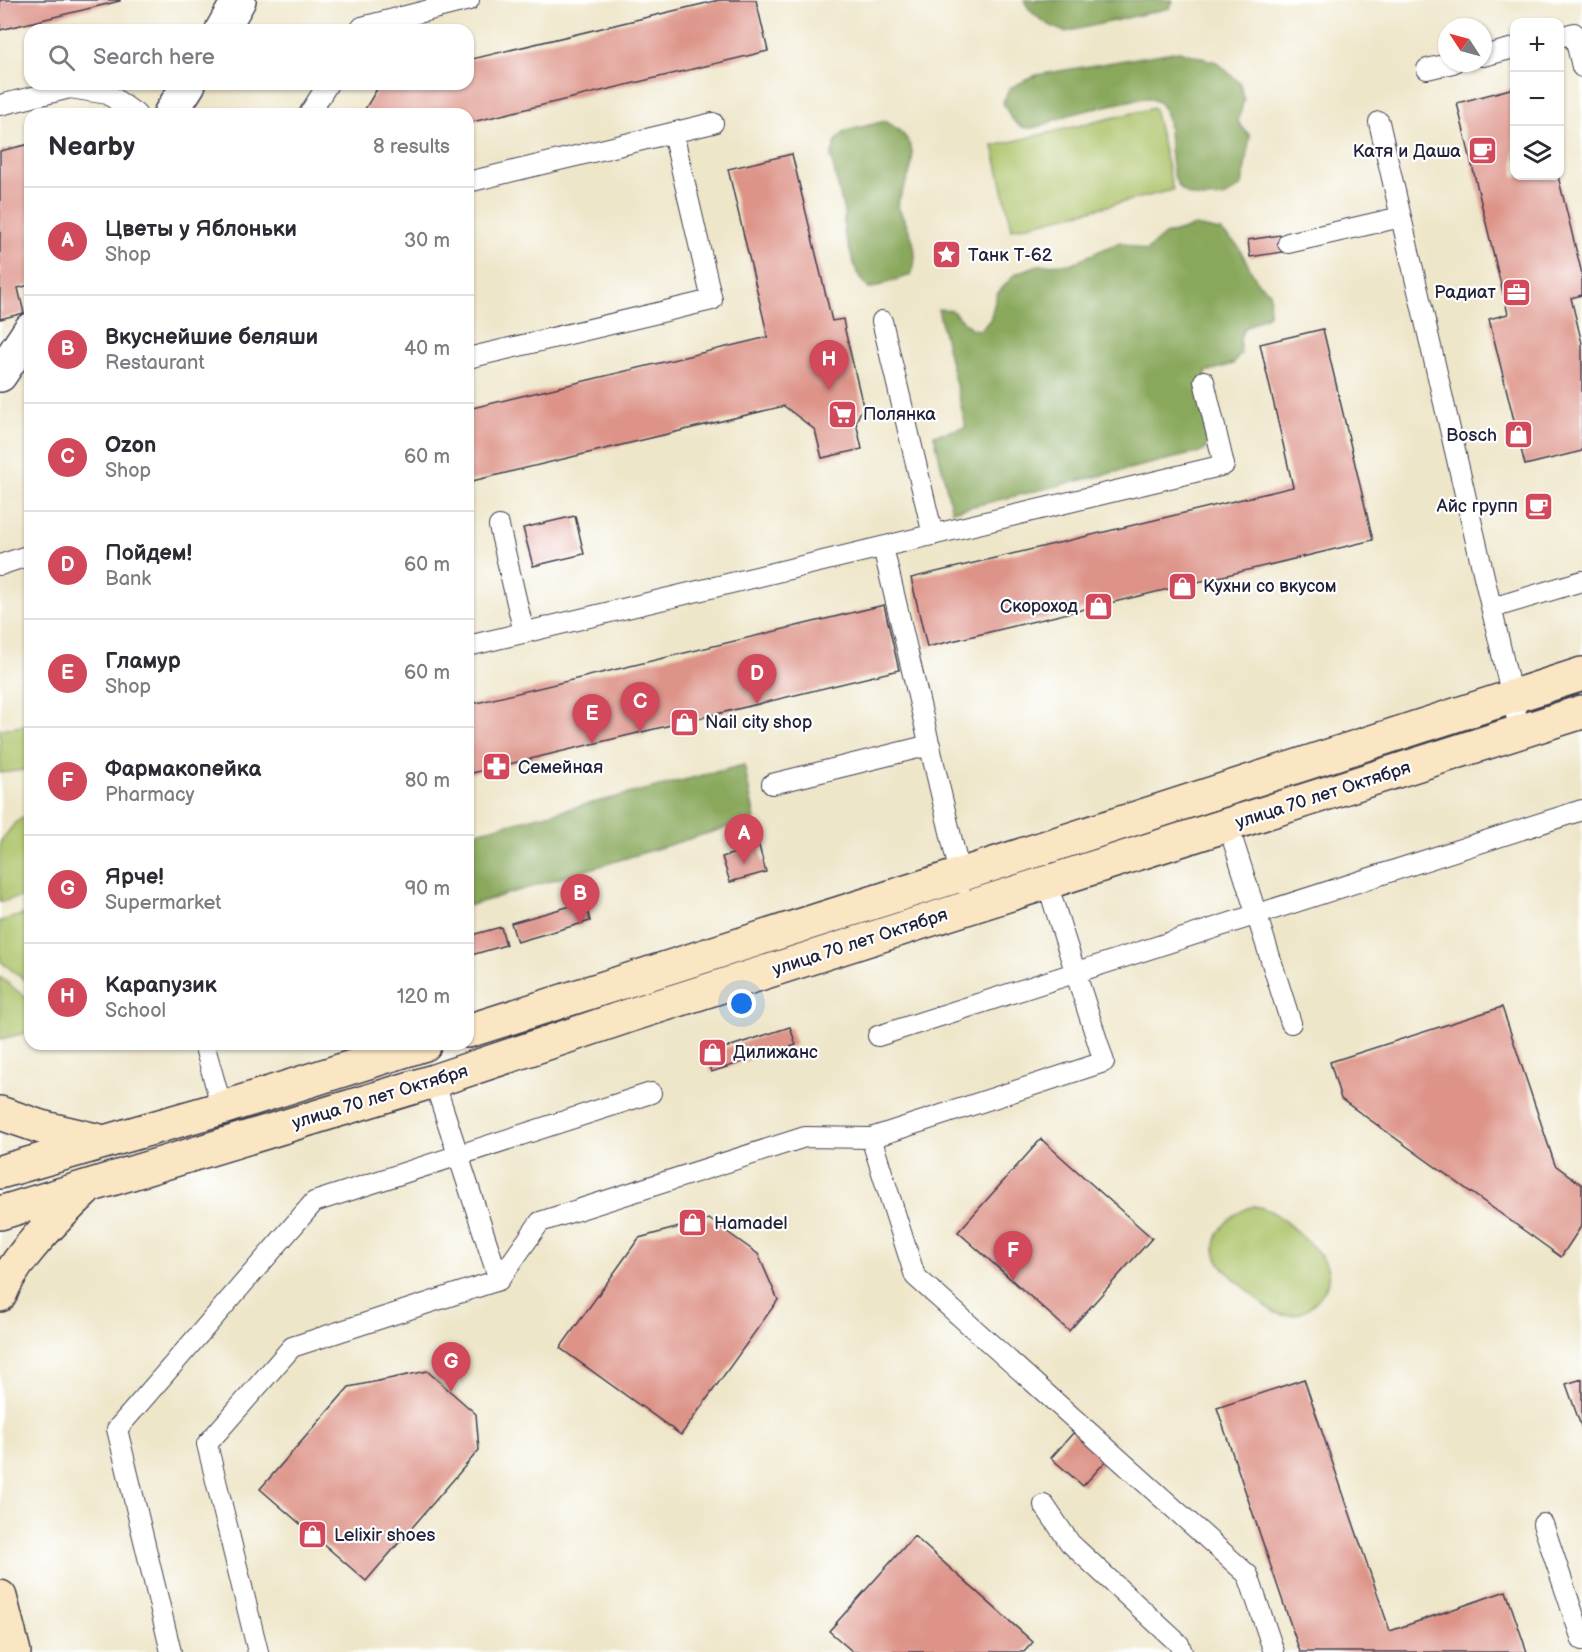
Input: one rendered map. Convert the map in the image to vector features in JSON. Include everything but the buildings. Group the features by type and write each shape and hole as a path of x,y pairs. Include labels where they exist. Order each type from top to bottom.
{"main road":[{"name":"улица 70 лет Октября","path":"474,1028 960,875 1582,674"},
{"name":"улица 70 лет Октября","path":"0,1213 434,1081 1582,712"},
{"name":"улица 70 лет Октября","path":"0,1172 222,1108 406,1050"},
{"path":"0,1113 41,1128 102,1141"},
{"path":"0,1295 10,1275 26,1253 57,1217 89,1187"},
{"path":"0,1597 14,1652"}],"street":[{"path":"225,24 239,0"},
{"path":"174,108 185,90"},
{"path":"0,375 24,339"}],"lane":[{"path":"374,24 469,0"},
{"path":"1564,36 1574,33 1582,67"},
{"path":"1492,54 1510,49"},
{"path":"1427,69 1438,66"},
{"path":"0,105 62,90"},
{"path":"83,90 108,94 128,108"},
{"path":"313,108 324,90"},
{"path":"1379,122 1520,732"},
{"path":"474,177 713,123"},
{"path":"474,357 712,300 672,133"},
{"path":"1288,243 1401,217"},
{"path":"882,321 933,535"},
{"path":"474,645 1224,465 1204,381"},
{"path":"499,526 524,633"},
{"path":"883,547 968,908"},
{"path":"0,565 24,557"},
{"path":"1492,608 1582,581"},
{"path":"772,784 930,745"},
{"path":"878,1036 1582,810"},
{"path":"1228,825 1291,1023"},
{"path":"258,1652 207,1444 292,1347 499,1280 540,1222 805,1137 871,1138 1104,1062 1047,883"},
{"path":"206,1050 222,1108"},
{"path":"434,1081 499,1280"},
{"path":"171,1652 117,1429 314,1202 651,1093"},
{"path":"871,1138 915,1276 1248,1575 1274,1652"},
{"path":"1044,1505 1070,1543 1179,1644 1182,1652"},
{"path":"1543,1524 1582,1640"}],"green space":[{"path":"1024,0 1173,0 1170,8 1065,32 1036,16"},
{"path":"1179,51 1216,62 1240,83 1244,99 1238,122 1250,136 1242,185 1224,196 1204,198 1191,196 1182,190 1172,170 1167,117 1161,104 1153,100 1143,98 1066,116 1029,128 1015,123 1003,102 1010,88 1036,75"},
{"path":"1154,108 1173,190 1012,229 993,146"},
{"path":"885,121 907,139 911,149 911,169 897,205 909,230 915,256 911,275 869,289 857,273 844,232 844,212 831,157 835,143 846,131"},
{"path":"1195,226 1221,231 1238,246 1258,283 1270,292 1269,315 1242,332 1241,353 1233,364 1206,372 1211,438 1204,451 952,511 934,435 966,427 938,309 951,310 972,329 980,330 990,320 997,294 1015,274 1038,265 1070,264 1120,242 1146,251 1165,235"},
{"path":"24,726 24,770 0,773 0,729"},
{"path":"744,765 755,819 474,904 474,832"},
{"path":"24,817 24,885 21,897 0,902 0,842 15,823"},
{"path":"24,914 24,979 0,961 0,921"},
{"path":"0,977 24,996 24,1033 0,1039"},
{"path":"1254,1206 1268,1210 1284,1220 1316,1250 1327,1267 1329,1276 1322,1295 1301,1312 1283,1315 1271,1310 1230,1275 1216,1254 1215,1244 1222,1227 1237,1214"}],"place":[{"name":"Катя и Даша","path":"1482,151"},
{"name":"Танк Т-62","path":"947,255"},
{"name":"Радиат","path":"1517,292"},
{"name":"Карапузик","path":"829,390"},
{"name":"Полянка","path":"842,414"},
{"name":"Bosch","path":"1518,435"},
{"name":"Айс групп","path":"1539,506"},
{"name":"Кухни со вкусом","path":"1182,586"},
{"name":"Скороход","path":"1099,606"},
{"name":"Пойдем!","path":"757,704"},
{"name":"Nail city shop","path":"684,722"},
{"name":"Ozon","path":"640,732"},
{"name":"Гламур","path":"592,744"},
{"name":"Семейная","path":"497,767"},
{"name":"Цветы у Яблоньки","path":"744,864"},
{"name":"Вкуснейшие беляши","path":"580,924"},
{"name":"Дилижанс","path":"712,1052"},
{"name":"Hamadel","path":"693,1223"},
{"name":"Фармакопейка","path":"1013,1281"},
{"name":"Ярче!","path":"451,1392"},
{"name":"Lelixir shoes","path":"313,1535"}]}
